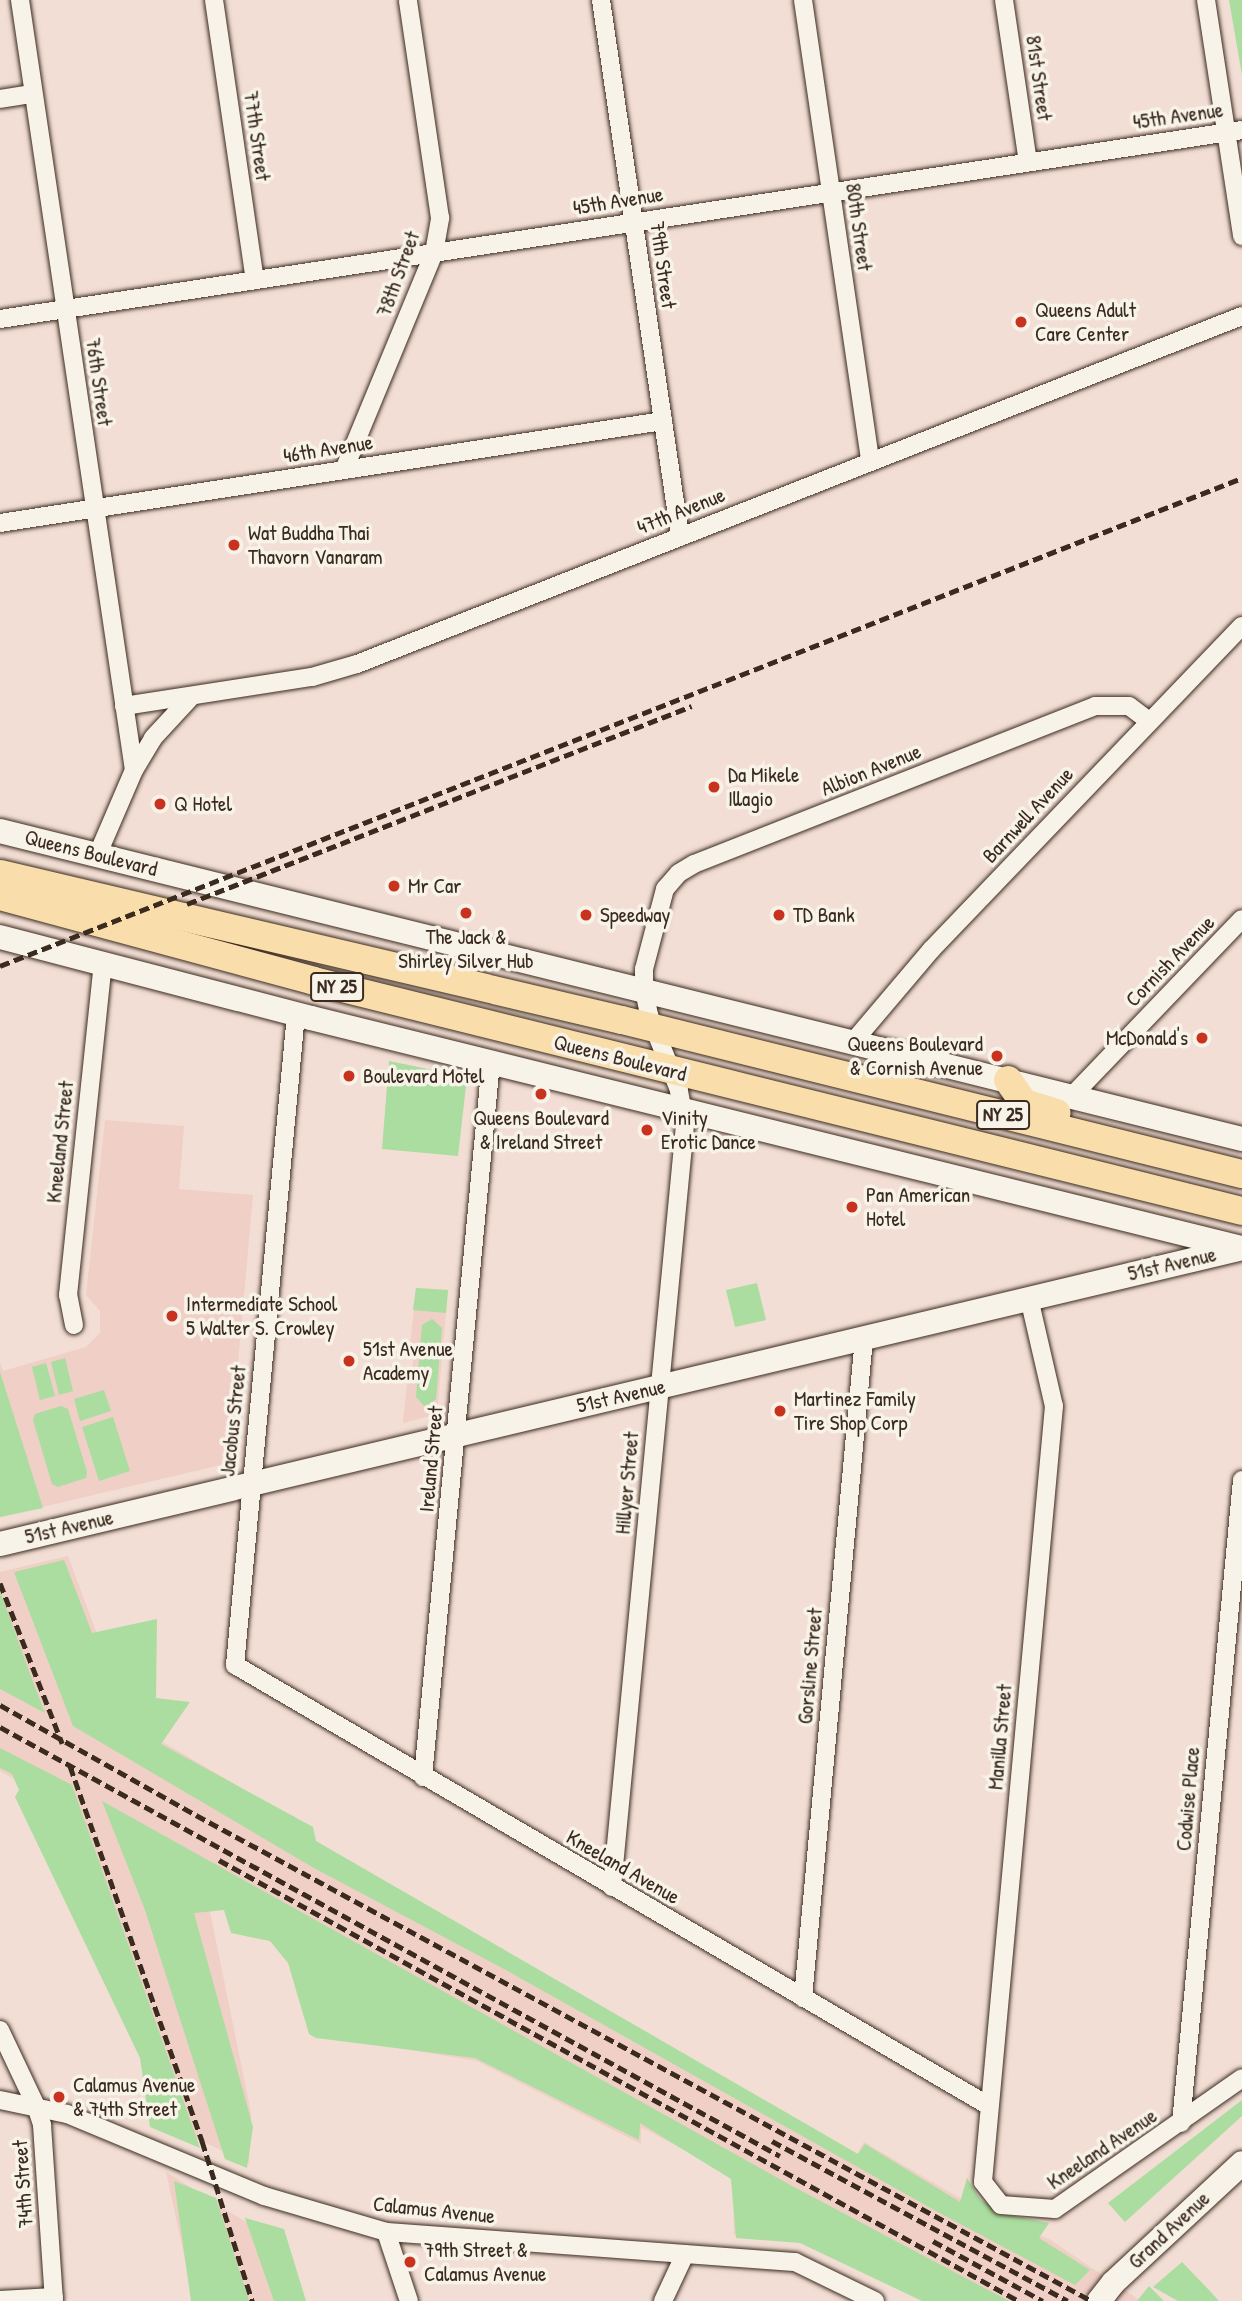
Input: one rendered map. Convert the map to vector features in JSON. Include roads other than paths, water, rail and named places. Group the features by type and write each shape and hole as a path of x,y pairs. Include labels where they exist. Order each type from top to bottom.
{"main road":[{"path":"0,857 124,892 194,918"},
{"name":"Queens Boulevard","path":"0,874 194,918 658,1037 1242,1174"},
{"name":"Queens Boulevard","path":"0,896 115,930 1242,1211"},
{"path":"0,915 115,930"},
{"path":"1008,1080 1020,1098 1031,1106 1080,1118 1152,1153"}],"street":[{"name":"76th Street","path":"20,0 134,770"},
{"name":"77th Street","path":"214,0 255,280"},
{"name":"78th Street","path":"344,470 434,253 440,218 408,0"},
{"name":"79th Street","path":"601,0 680,536"},
{"name":"80th Street","path":"803,0 870,461"},
{"name":"81st Street","path":"1004,0 1028,162"},
{"path":"1206,0 1234,131 1242,236"},
{"path":"0,99 33,94"},
{"name":"45th Avenue","path":"0,319 1234,131"},
{"name":"47th Avenue","path":"124,706 335,671 1242,316"},
{"name":"46th Avenue","path":"0,523 663,421"},
{"name":"Barnwell Avenue","path":"853,1042 931,950 1242,626"},
{"path":"97,856 134,770 153,738 192,696"},
{"name":"Albion Avenue","path":"658,1037 644,990 644,970 662,896 673,878 686,869 1095,706 1129,706 1149,721"},
{"name":"Queens Boulevard","path":"0,831 1242,1139"},
{"name":"Cornish Avenue","path":"1072,1096 1242,919"},
{"name":"Queens Boulevard","path":"0,937 296,1014 1242,1248"},
{"name":"Kneeland Street","path":"74,1325 68,1296 103,963"},
{"name":"Jacobus Street","path":"235,1665 296,1014"},
{"name":"Hillyer Street","path":"612,1887 684,1110 658,1037"},
{"name":"Ireland Street","path":"423,1777 491,1062"},
{"name":"51st Avenue","path":"0,1544 1242,1248"},
{"name":"Manilla Street","path":"983,2182 1054,1406 1029,1298"},
{"name":"Gorsline Street","path":"803,1998 864,1338"},
{"name":"Codwise Place","path":"1181,2123 1242,1480"},
{"name":"Kneeland Avenue","path":"235,1665 989,2106"},
{"name":"74th Street","path":"0,2030 36,2106 42,2125 54,2299"},
{"name":"Kneeland Avenue","path":"983,2182 1001,2205 1055,2209 1242,2078"},
{"name":"Calamus Avenue","path":"0,2100 67,2115 264,2196 386,2232 795,2262 852,2296 875,2301"},
{"name":"Grand Avenue","path":"1106,2292 1242,2163"},
{"path":"386,2232 409,2301"},
{"path":"663,2301 685,2254"},
{"path":"0,2300 54,2299"}],"railway":[{"path":"0,966 1242,478"},
{"path":"187,904 692,706"},
{"path":"0,1583 62,1743"},
{"path":"0,1705 196,1815 1092,2301"},
{"path":"0,1727 780,2156"},
{"path":"70,1766 202,2141 252,2301"},
{"path":"219,1860 1019,2301"},
{"path":"772,2141 1068,2301"},
{"path":"933,2241 1043,2301"}],"place":[{"name":"Queens Adult Care Center","path":"1021,322"},
{"name":"Wat Buddha Thai Thavorn Vanaram","path":"234,545"},
{"name":"Da Mikele Illagio","path":"714,787"},
{"name":"Q Hotel","path":"160,804"},
{"name":"Mr Car","path":"394,886"},
{"name":"The Jack & Shirley Silver Hub","path":"466,913"},
{"name":"Speedway","path":"586,915"},
{"name":"TD Bank","path":"779,915"},
{"name":"McDonald's","path":"1202,1038"},
{"name":"Queens Boulevard & Cornish Avenue","path":"997,1056"},
{"name":"Boulevard Motel","path":"349,1076"},
{"name":"Queens Boulevard & Ireland Street","path":"541,1094"},
{"name":"Vinity Erotic Dance","path":"647,1130"},
{"name":"Pan American Hotel","path":"852,1207"},
{"name":"Intermediate School 5 Walter S. Crowley","path":"172,1316"},
{"name":"51st Avenue Academy","path":"349,1361"},
{"name":"Martinez Family Tire Shop Corp","path":"780,1411"},
{"name":"Calamus Avenue & 74th Street","path":"59,2097"},
{"name":"79th Street & Calamus Avenue","path":"410,2262"}]}
